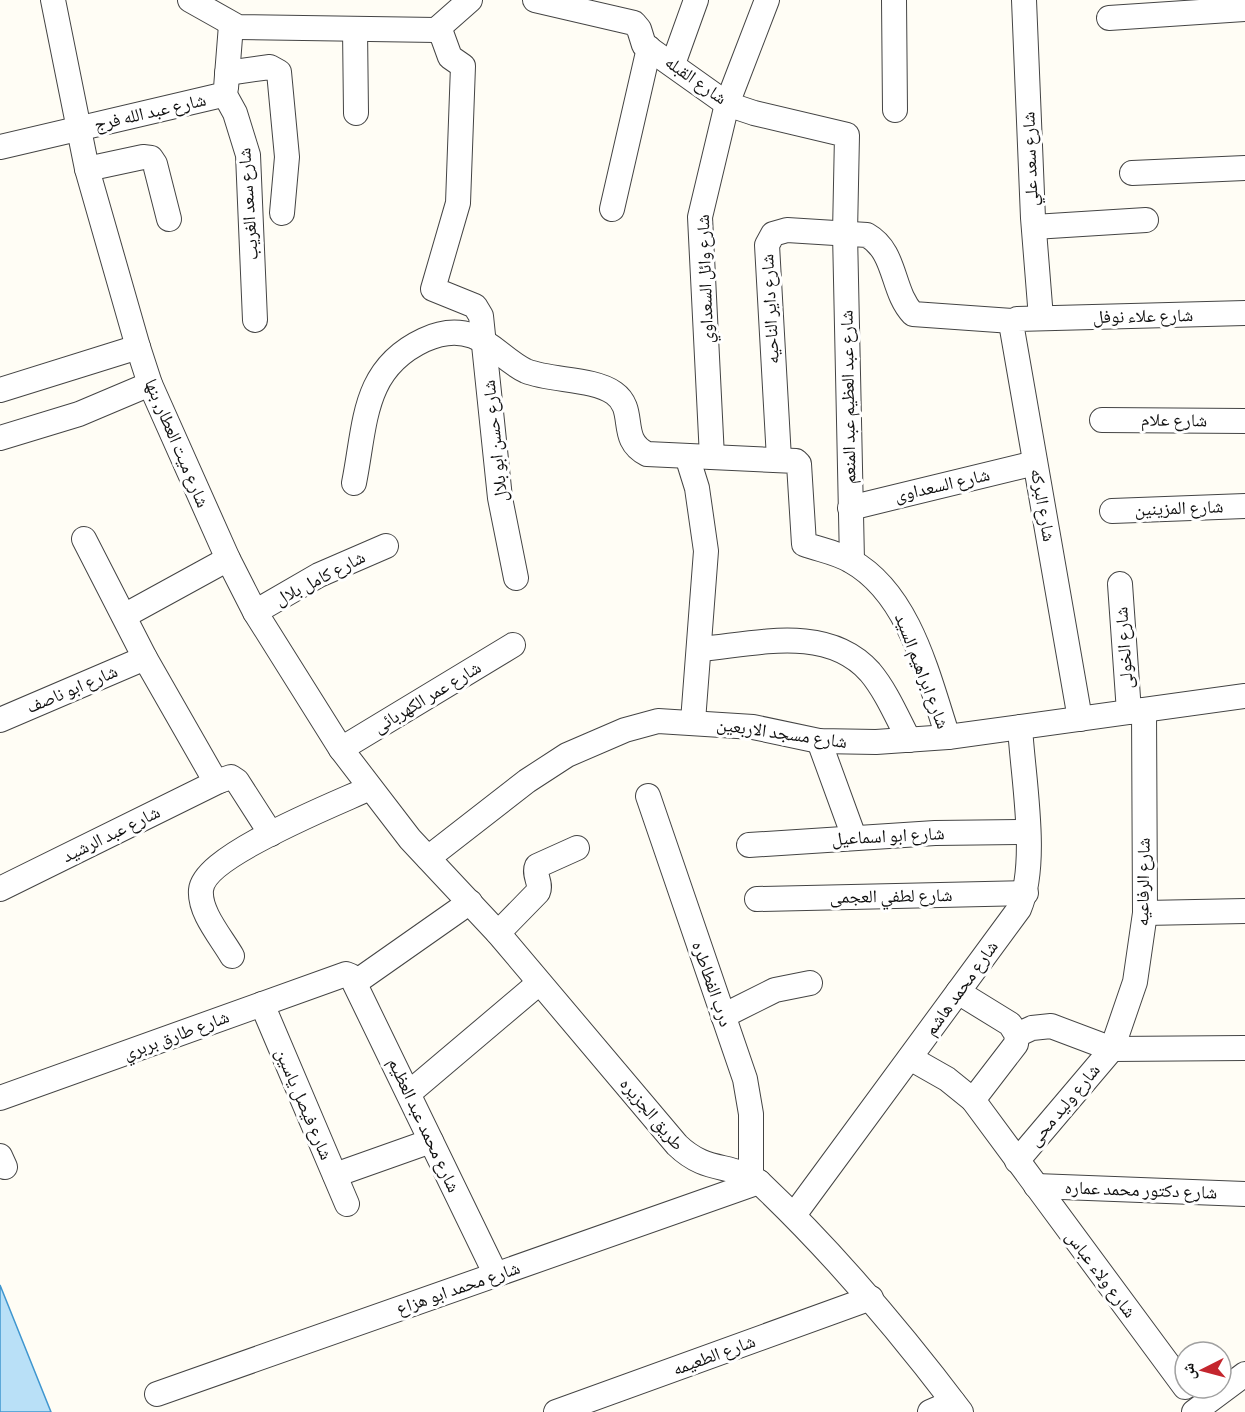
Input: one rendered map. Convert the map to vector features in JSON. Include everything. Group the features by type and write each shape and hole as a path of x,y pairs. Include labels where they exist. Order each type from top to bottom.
{"street":[{"name":"شارع ميت العطار, بنها","path":"53,0 87,169 150,384 228,559 255,612 341,749 410,839"},
{"path":"190,0 231,25 436,30 470,0"},
{"name":"شارع القبله","path":"535,0 630,21 639,29 642,42 649,48 727,104 754,113 847,135 845,233"},
{"path":"673,64 696,0"},
{"path":"727,104 767,0"},
{"path":"894,0 895,110"},
{"name":"شارع سعد علي","path":"1024,0 1034,227 1041,318"},
{"path":"1109,18 1245,9"},
{"path":"225,83 231,25"},
{"path":"355,29 356,113"},
{"name":"شارع حسن ابو بلال","path":"436,30 442,35 450,57 463,66 458,203 434,289 475,306 481,316 500,498 516,578"},
{"path":"612,209 649,48"},
{"name":"شارع عبد الله فرج","path":"0,147 79,129 270,67 279,72 287,157 282,213"},
{"name":"شارع سعد الغريب","path":"225,83 248,155 255,320"},
{"name":"شارع وائل السعداوي","path":"712,457 700,217 727,104"},
{"path":"87,169 143,157 151,158 156,165 169,219"},
{"path":"1132,173 1245,168"},
{"path":"1034,227 1146,219"},
{"name":"شارع داير الناحيه","path":"778,459 767,246 769,237 787,230 845,233"},
{"path":"845,233 867,235 878,241 885,251 908,308 913,314 1012,321 1041,318"},
{"name":"شارع عبد العظيم عبد المنعم","path":"845,233 852,561"},
{"name":"شارع علاء نوفل","path":"1041,318 1245,313"},
{"name":"شارع البركه","path":"1012,321 1080,719"},
{"path":"354,483 376,383 392,360 416,344 446,333 471,335 513,364 530,372 604,388 616,395 624,405 631,440 640,451 654,456 778,459"},
{"path":"0,390 138,347"},
{"path":"0,438 79,414 150,384"},
{"name":"شارع علام","path":"1102,420 1245,421"},
{"path":"687,456 697,488 706,551 693,721"},
{"name":"شارع ابراهيم السيد","path":"778,459 793,460 799,464 804,544 828,550 852,561 882,584 903,613 948,737"},
{"name":"شارع السعداوى","path":"850,508 1035,463"},
{"name":"شارع المزينين","path":"1112,511 1245,506"},
{"path":"84,539 145,658 213,777 221,780 231,777 237,781 271,834"},
{"name":"شارع كامل بلال","path":"255,612 319,575 386,546"},
{"path":"124,616 228,559"},
{"name":"شارع الخولى","path":"1120,584 1136,711"},
{"path":"699,649 792,640 829,645 847,653 870,673 909,740"},
{"name":"شارع عمر الكهربائى","path":"341,749 513,645"},
{"name":"شارع ابو ناصف","path":"0,720 145,658"},
{"name":"شارع مسجد الاربعين","path":"428,858 527,781 567,755 625,730 658,721 693,721 753,728 819,741 853,743 948,737 1245,696"},
{"name":"شارع الرفاعيه","path":"1112,1049 1135,982 1144,913 1136,711"},
{"name":"شارع محمد هاشم","path":"794,1215 1019,909 1026,893 1030,865 1020,727"},
{"path":"819,741 854,837"},
{"name":"شارع عبد الرشيد","path":"0,889 221,780"},
{"path":"231,956 202,900 202,884 207,874 219,864 271,834 370,788"},
{"name":"درب الفطاطره","path":"648,796 749,1096 755,1179"},
{"name":"شارع ابو اسماعيل","path":"749,844 854,837 1027,832"},
{"name":"طريق الجزيره","path":"410,839 498,933 687,1155 698,1162 755,1179 794,1215 871,1298 957,1407"},
{"path":"498,933 538,892 540,885 536,872 537,866 577,848"},
{"name":"شارع لطفي العجمى","path":"757,899 1026,893"},
{"path":"353,979 470,902"},
{"path":"1144,913 1245,911"},
{"name":"شارع طارق بربري","path":"0,1098 346,974 353,979"},
{"name":"شارع محمد عبد العظيم","path":"353,979 496,1275"},
{"path":"409,1093 539,983"},
{"path":"723,1016 775,990 810,983"},
{"path":"958,992 1010,1024 1017,1035 1016,1044 973,1100"},
{"name":"شارع فيصل ياسين","path":"262,1004 347,1204"},
{"path":"1017,1035 1032,1028 1051,1026 1112,1049 1245,1048"},
{"name":"شارع وليد محى","path":"1017,1161 1112,1049"},
{"name":"شارع ولاء عباس","path":"910,1058 947,1079 973,1100 1173,1370"},
{"path":"335,1175 431,1141"},
{"name":"شارع محمد ابو هزاع","path":"157,1394 496,1275 755,1179"},
{"name":"شارع دكتور محمد عماره","path":"1036,1186 1245,1194"},
{"name":"شارع الطعيمه","path":"556,1412 871,1298"},
{"path":"1197,1410 1245,1374"},
{"path":"930,1412 957,1407"}],"water":[{"path":"0,1285 51,1412 0,1412"}]}
